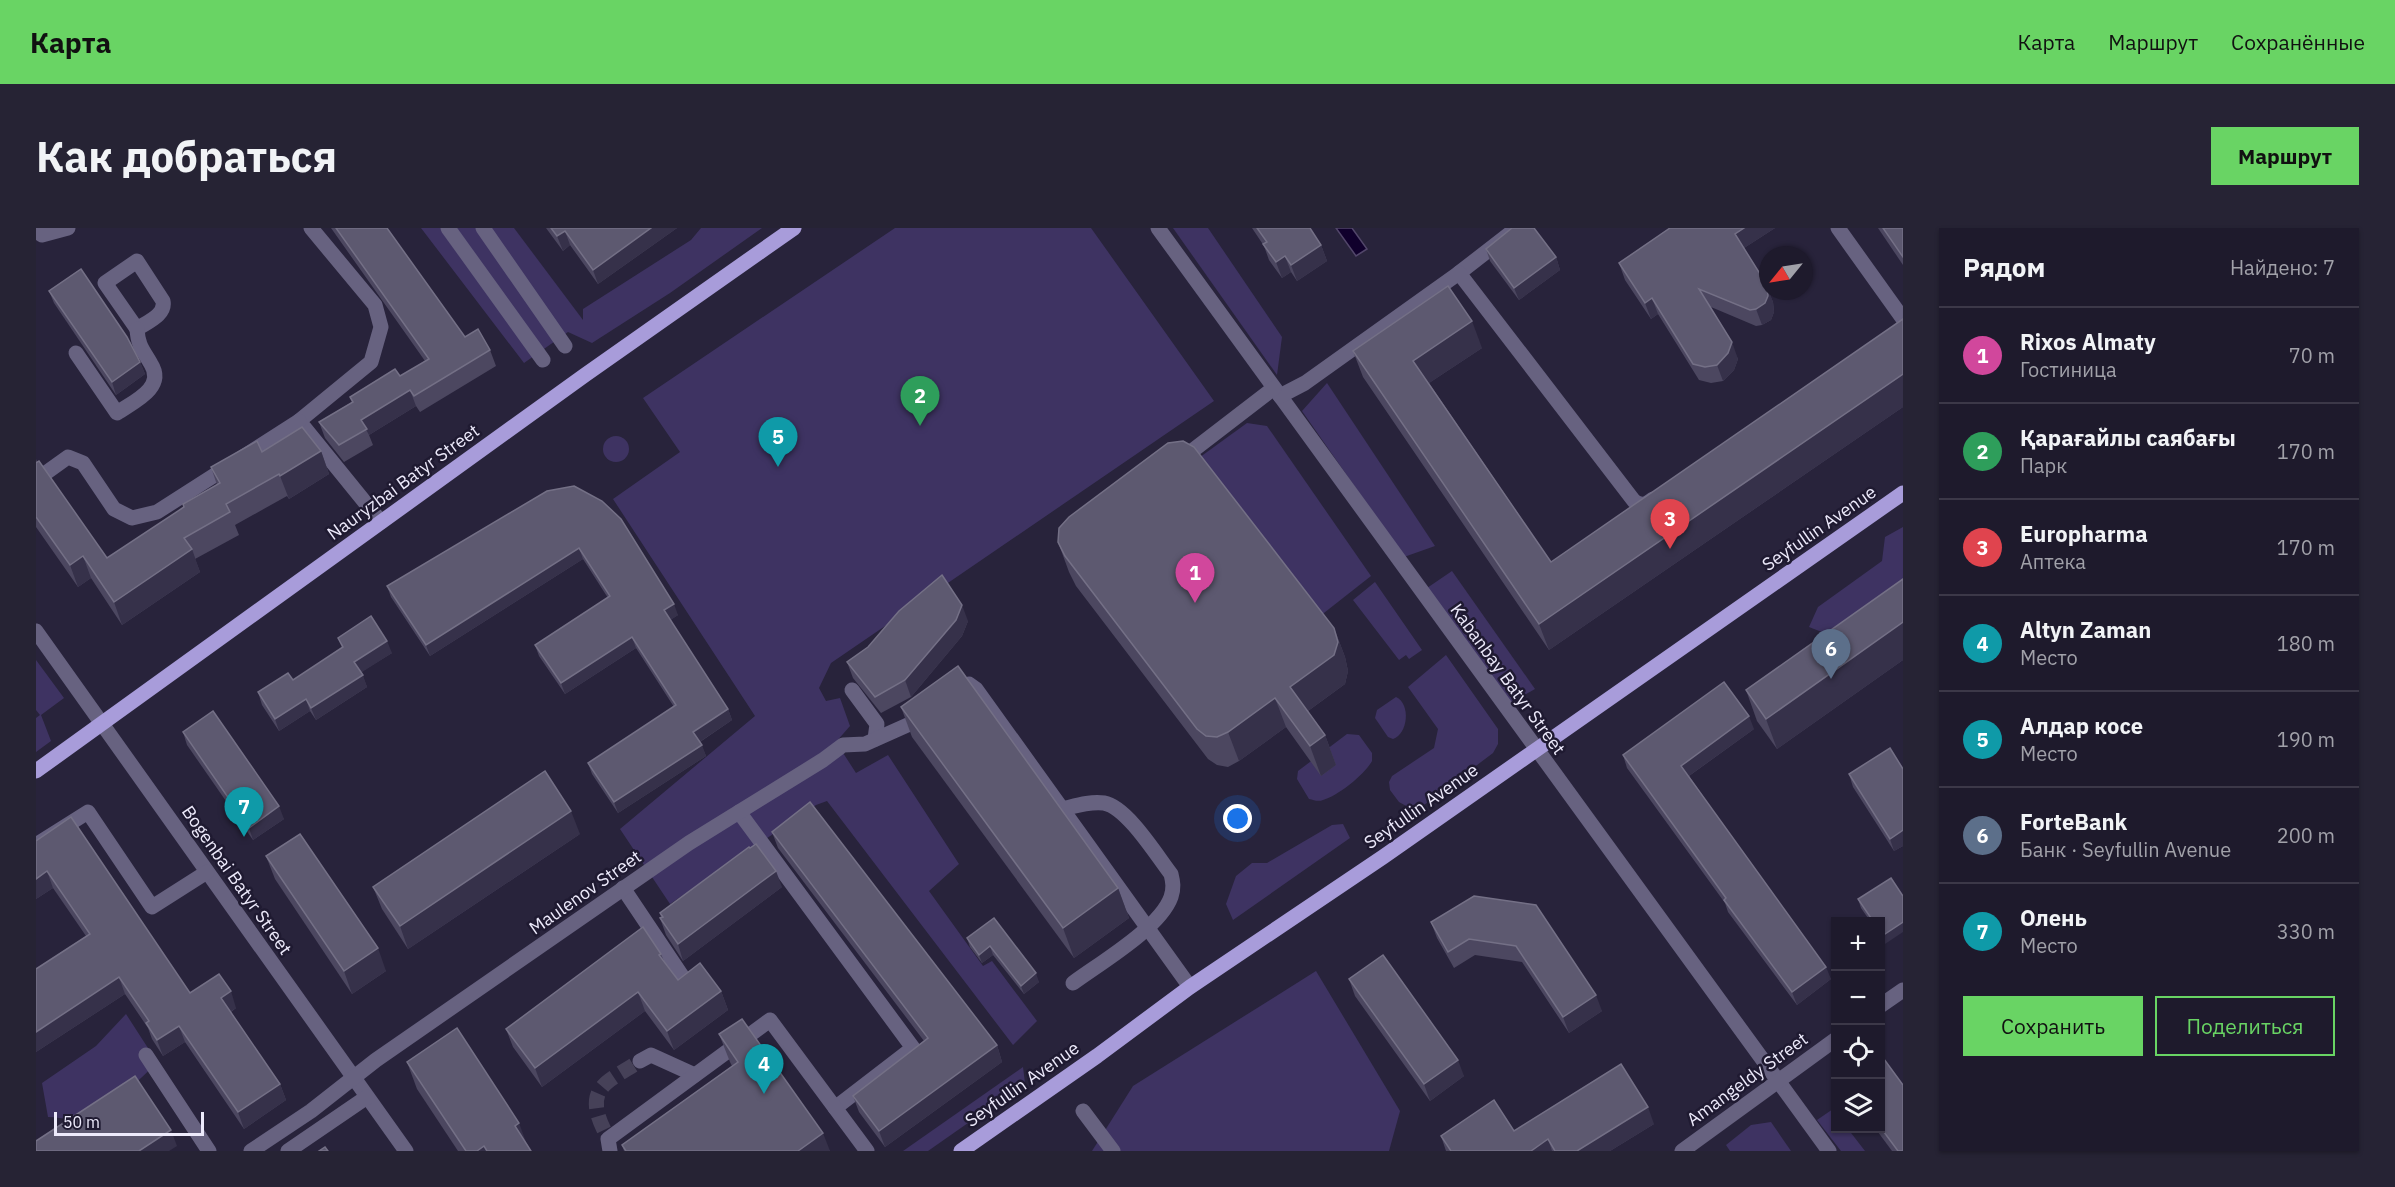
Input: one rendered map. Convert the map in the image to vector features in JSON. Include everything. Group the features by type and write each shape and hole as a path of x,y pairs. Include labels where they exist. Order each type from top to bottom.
{"main road":[{"name":"Nauryzbai Batyr Street","path":"36,771 585,375 794,228"},
{"name":"Seyfullin Avenue","path":"961,1151 1097,1056 1190,987 1536,750 1903,493"}],"street":[{"path":"36,231 42,235 68,228"},
{"path":"36,480 68,457 76,458 83,463 114,509 132,518 157,512 299,421 371,362 381,327 375,305 311,228"},
{"path":"448,228 543,360"},
{"path":"483,228 565,346"},
{"name":"Kabanbay Batyr Street","path":"1158,228 1828,1151"},
{"path":"1164,472 1277,392 1305,383 1459,273 1517,228"},
{"path":"1838,228 1903,319"},
{"path":"1459,273 1634,501 1640,505 1646,504 1666,491"},
{"path":"76,353 117,413 149,391 154,383 153,367 138,345 136,329"},
{"path":"299,421 381,522"},
{"name":"Bogenbai Batyr Street","path":"36,631 406,1151"},
{"path":"875,739 912,723 965,685 973,685 1190,987"},
{"path":"852,690 877,724 875,739"},
{"name":"Maulenov Street","path":"251,1151 689,843 823,760 843,745 865,744 875,739"},
{"path":"1062,809 1087,803 1104,803 1111,806 1125,816 1171,874 1174,886 1170,899 1148,929 1073,983"},
{"path":"36,845 88,812 152,907 207,872"},
{"path":"739,812 913,1048 836,1108"},
{"path":"624,888 684,979"},
{"path":"1885,1003 1903,990"},
{"path":"610,1151 608,1139 770,1020 867,1151"},
{"name":"Amangeldy Street","path":"1682,1151 1831,1043"},
{"path":"146,1055 208,1151"},
{"path":"640,1061 651,1055 695,1075"},
{"path":"288,1151 367,1097"},
{"path":"1083,1111 1113,1151"}],"shaded area":[{"path":"421,228 514,228 583,320 583,309 691,240 701,228 762,228 670,293 592,343 568,332 524,363"},
{"path":"895,228 1091,228 1214,401 831,663 819,688 826,701 840,698 850,726 836,742 856,773 888,755 959,864 929,891 983,966 992,961 1037,1021 1013,1045 827,801 816,805 670,904 620,829 755,716 613,499 680,452 643,398"},
{"path":"1173,228 1208,228 1282,337 1277,375"},
{"path":"1336,228 1352,228 1367,249 1356,256"},
{"path":"1327,383 1435,546 1404,557 1302,411"},
{"path":"1247,423 1267,426 1371,576 1315,620 1196,460"},
{"path":"616,436 625,440 629,449 625,458 616,462 607,458 603,449 607,440"},
{"path":"1903,527 1903,617 1860,647 1809,627 1818,607 1882,561 1885,537"},
{"path":"1452,571 1535,689 1510,703 1427,588"},
{"path":"1375,582 1422,650 1409,659 1406,655 1399,660 1353,600"},
{"path":"1446,655 1498,729 1498,744 1493,753 1424,805 1408,807 1399,802 1390,790 1389,782 1392,776 1434,748 1438,729 1408,687"},
{"path":"36,660 64,698 41,715 51,741 36,752 36,718 40,715 36,710"},
{"path":"1396,697 1404,706 1406,719 1402,731 1393,739 1388,737 1375,718 1377,710"},
{"path":"1347,734 1359,735 1372,753 1372,761 1357,778 1336,794 1321,801 1309,799 1297,779 1298,771"},
{"path":"1343,824 1350,838 1233,920 1226,904 1236,876 1252,863 1267,863 1332,825"},
{"path":"1316,971 1400,1111 1389,1151 1092,1151 1133,1086"},
{"path":"126,1014 157,1062 140,1079 106,1105 71,1119 48,1117 42,1083 96,1046"},
{"path":"1023,1067 1025,1083 928,1151 903,1151"},
{"path":"1831,1110 1831,1133 1851,1133 1865,1151 1841,1151 1817,1120"},
{"path":"1771,1122 1791,1151 1730,1151 1726,1145 1751,1125"}],"building":[{"path":"336,228 387,228 465,337 478,329 490,350 414,396 410,390 361,420 367,429 339,445 319,422 353,402 350,397 395,369 400,376 429,359"},
{"path":"551,228 651,228 593,270 565,231 557,236"},
{"path":"1257,228 1310,228 1321,245 1291,265 1285,256 1276,262 1263,244 1267,242"},
{"path":"1512,228 1534,228 1556,257 1514,288 1486,249"},
{"path":"1670,228 1744,228 1735,234 1759,272 1759,300 1766,300 1756,309 1750,310 1699,289 1732,342 1728,353 1717,365 1705,367 1693,364 1652,298 1645,303 1619,263"},
{"path":"1883,228 1903,228 1903,257"},
{"path":"81,269 127,337 140,362 112,382 49,291"},
{"path":"1448,286 1472,321 1413,361 1551,562 1903,319 1903,374 1539,624 1353,351"},
{"path":"302,427 321,451 280,476 279,474 226,504 230,512 184,538 192,549 114,602 83,556 70,565 36,517 36,463 39,461 107,558 184,507 183,504 220,483 211,467 257,441 262,452"},
{"path":"1183,441 1194,447 1334,628 1338,642 1334,655 1290,687 1325,735 1310,746 1275,698 1228,732 1217,737 1206,736 1197,729 1065,556 1058,542 1059,528 1069,517 1168,443"},
{"path":"574,486 602,501 621,519 674,604 664,610 728,709 693,732 702,745 614,802 588,763 676,705 632,637 561,683 535,645 610,596 579,548 426,645 387,586 547,491"},
{"path":"942,575 962,605 956,620 905,680 875,697 847,662 868,647 899,611"},
{"path":"1903,579 1903,622 1766,719 1746,690"},
{"path":"371,616 387,641 354,662 363,675 311,708 306,699 275,719 258,692 288,673 293,680 343,647 338,638"},
{"path":"958,666 1118,888 1063,928 901,707"},
{"path":"1724,682 1749,716 1681,766 1826,967 1792,992 1724,900 1726,898 1623,755"},
{"path":"213,711 279,806 249,828 183,732"},
{"path":"1890,748 1903,769 1903,830 1890,839 1849,774"},
{"path":"545,771 571,811 400,926 373,887"},
{"path":"810,802 997,1045 879,1131 853,1096 928,1038 772,832"},
{"path":"71,817 190,993 219,974 231,991 221,998 280,1084 238,1112 179,1026 157,1040 146,1023 149,1021 119,977 36,1032 36,969 90,934 47,871 36,879 36,841"},
{"path":"300,834 378,948 344,971 266,856"},
{"path":"756,844 776,871 678,944 660,918 663,917 660,913"},
{"path":"1891,878 1903,896 1903,922 1885,934 1885,917 1870,917 1858,899"},
{"path":"1474,896 1536,905 1596,995 1563,1017 1516,946 1469,939 1448,952 1431,922"},
{"path":"994,918 1036,973 1021,986 990,946 979,955 967,938"},
{"path":"643,927 661,954 659,955 678,980 700,963 721,991 667,1031 638,992 535,1068 506,1029"},
{"path":"1383,955 1458,1060 1424,1084 1349,979"},
{"path":"742,1019 823,1133 798,1151 626,1151 622,1145 738,1062 719,1034"},
{"path":"457,1028 519,1123 515,1126 531,1151 487,1151 484,1146 477,1151 466,1151 407,1062"},
{"path":"1885,1060 1903,1085 1903,1151 1898,1151 1885,1133"},
{"path":"1621,1064 1648,1107 1577,1151 1555,1151 1548,1139 1531,1151 1451,1151 1441,1136 1494,1100 1514,1131"},
{"path":"135,1076 171,1130 139,1151 36,1151 36,1141"}],"tunnel":[{"path":"604,1130 596,1104 602,1087 640,1061"}],"place":[{"name":"Қарағайлы саябағы","path":"920,426"},
{"name":"Алдар косе","path":"778,467"},
{"name":"Europharma","path":"1670,549"},
{"name":"Rixos Almaty","path":"1195,603"},
{"name":"ForteBank","path":"1831,679"},
{"name":"Олень","path":"244,837"},
{"name":"Altyn Zaman","path":"764,1094"}]}
